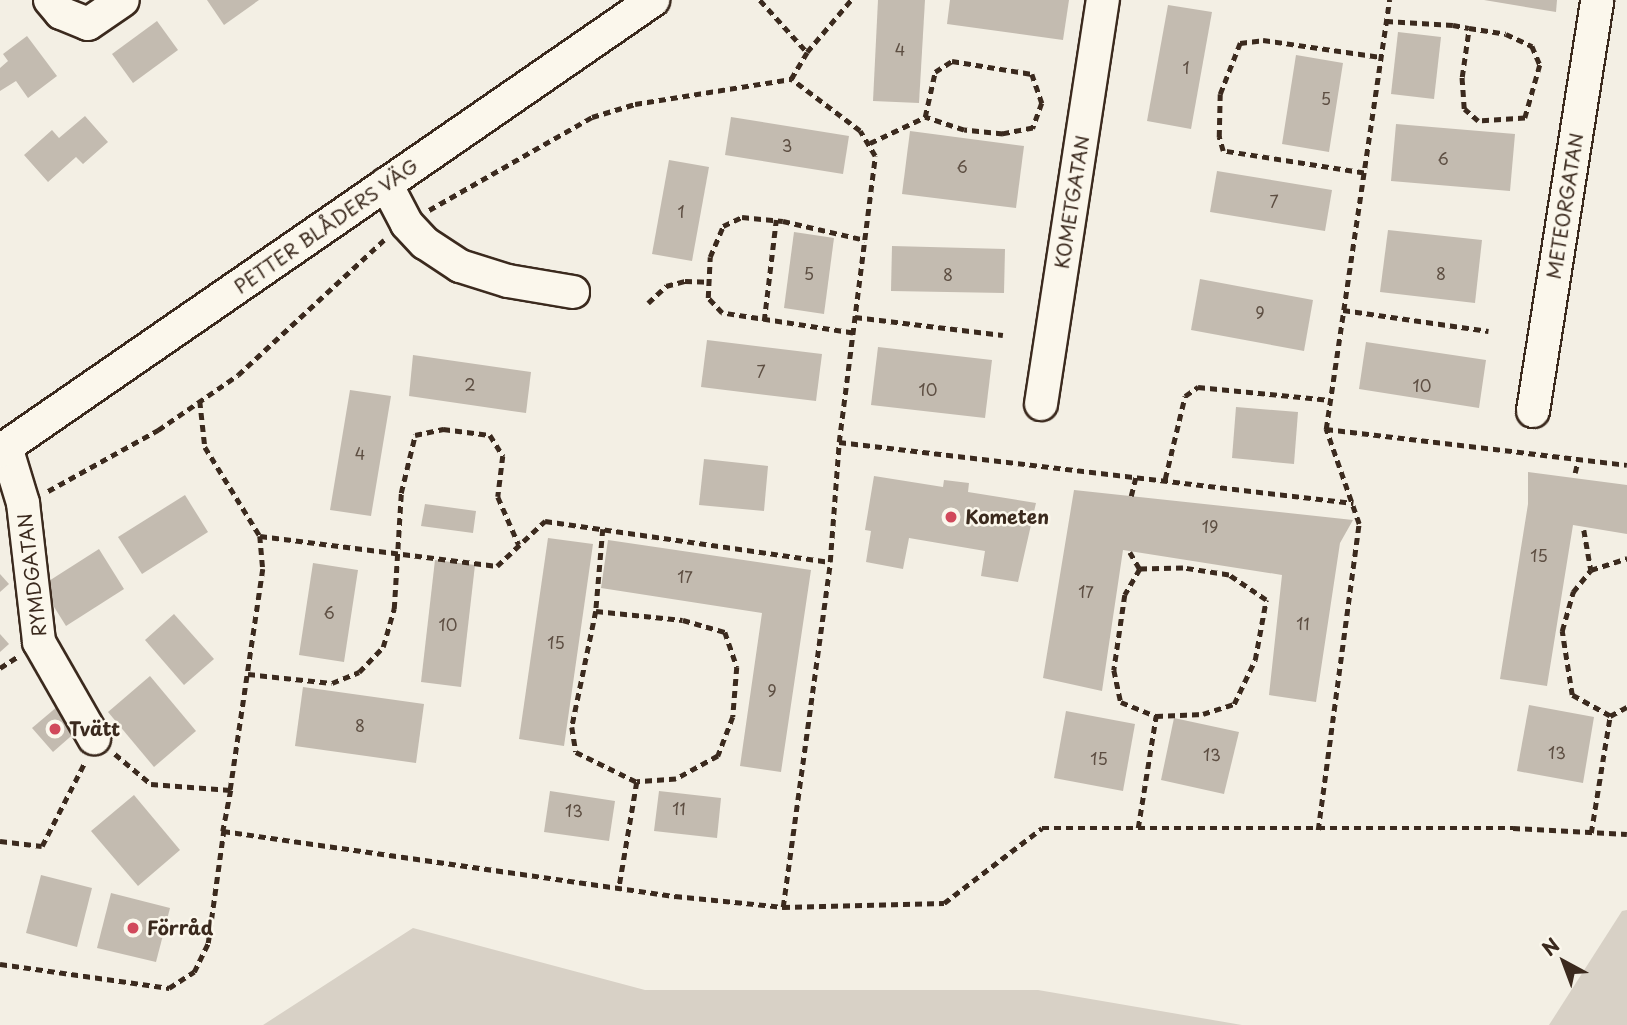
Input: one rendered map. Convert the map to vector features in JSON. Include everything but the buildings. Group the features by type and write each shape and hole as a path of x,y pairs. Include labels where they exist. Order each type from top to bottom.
{"street":[{"path":"50,0 61,13 88,24 123,0"},
{"name":"PETTER BLÅDERS VÄG","path":"3,449 653,0"},
{"name":"KOMETGATAN","path":"1041,404 1103,0"},
{"name":"METEORGATAN","path":"1533,411 1597,0"},
{"path":"386,184 407,224 425,243 460,266 508,281 573,292"},
{"name":"RYMDGATAN","path":"3,449 23,503 39,642 94,738"}],"path":[{"path":"760,0 807,52"},
{"path":"1318,830 1359,524 1326,429 1389,0"},
{"path":"1386,21 1469,28 1506,34 1532,46 1540,65 1525,118 1479,121 1464,109 1462,77 1469,28"},
{"path":"1364,173 1223,151 1219,137 1220,93 1240,43 1263,40 1381,57"},
{"path":"870,143 925,117 964,130 1003,134 1033,128 1042,103 1032,74 953,61 935,72 925,117"},
{"path":"783,907 830,562 839,442 876,156 870,143 791,79"},
{"path":"853,333 722,313 709,298 710,257 723,226 742,217 776,220 865,240"},
{"path":"764,321 776,220"},
{"path":"648,303 666,286 685,281 709,282"},
{"path":"1343,310 1488,331"},
{"path":"855,317 1003,335"},
{"path":"1165,479 1185,396 1198,387 1330,400"},
{"path":"0,964 169,988 194,972 208,943 263,569 260,536 205,447 200,401"},
{"path":"247,674 332,683 359,672 383,647 394,609 394,553 401,493 415,435 443,429 490,435 503,456 498,497 519,545"},
{"path":"1326,429 1627,466"},
{"path":"839,442 1353,503"},
{"path":"1575,473 1578,460"},
{"path":"1131,496 1136,476"},
{"path":"260,536 497,566 545,521 830,562"},
{"path":"596,611 683,620 725,632 737,667 733,717 718,756 676,779 637,782 576,752 572,727 596,611 603,529"},
{"path":"1584,530 1591,570"},
{"path":"1130,552 1140,569"},
{"path":"1610,716 1572,695 1564,664 1562,631 1573,592 1591,570 1627,558"},
{"path":"1184,568 1229,575 1266,600 1255,660 1234,704 1203,714 1156,716 1121,702 1114,670 1125,595 1140,569 1184,568"},
{"path":"1610,716 1627,707"},
{"path":"1138,828 1156,716"},
{"path":"1591,832 1610,716"},
{"path":"0,841 42,846 75,790 94,738 151,784 231,790"},
{"path":"619,888 637,782"},
{"path":"223,831 619,888 783,907 944,903 1042,828 1627,834"}],"shaded area":[{"path":"1627,910 1627,1025 1549,1025 1622,911"},
{"path":"413,928 645,990 1038,990 1242,1025 263,1025"}],"place":[{"name":"Kometen","path":"951,517"},
{"name":"Tvätt","path":"55,729"},
{"name":"Förråd","path":"133,928"}]}
